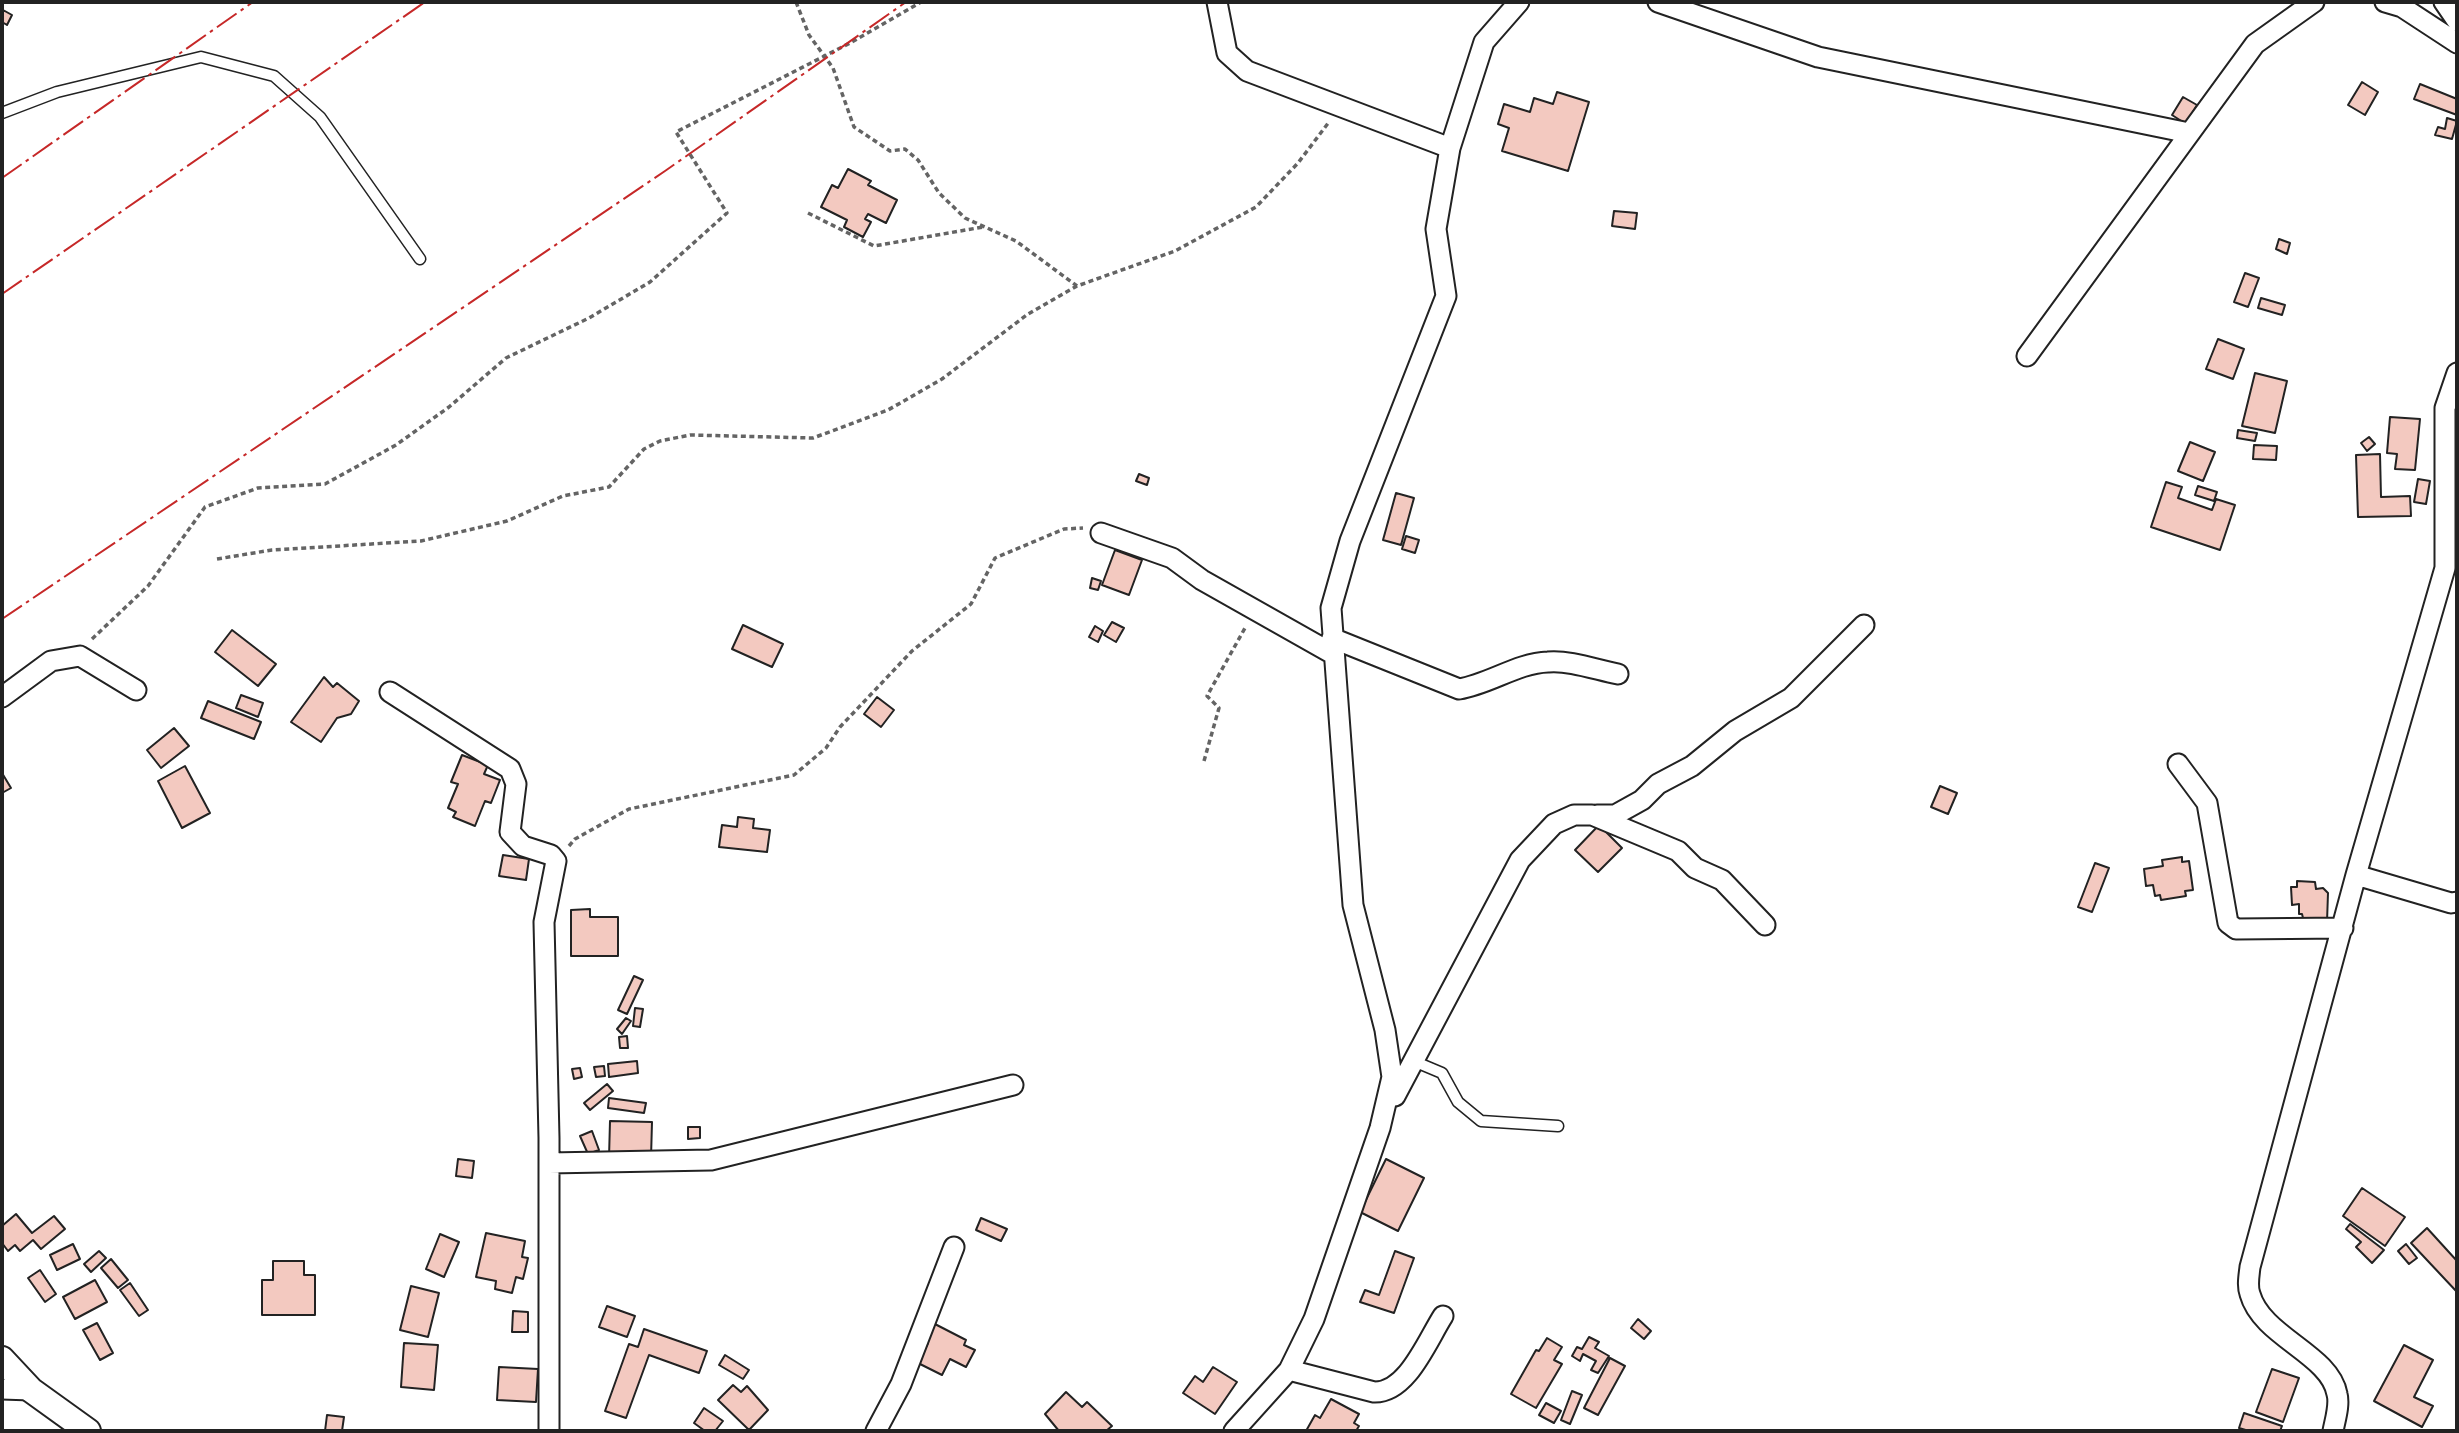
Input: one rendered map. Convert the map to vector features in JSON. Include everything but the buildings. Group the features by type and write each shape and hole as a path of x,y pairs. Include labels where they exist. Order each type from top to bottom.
{"street":[{"path":"1217,2 1227,53 1247,71 1450,148"},
{"path":"1380,1128 1392,1077 1385,1030 1353,905 1331,608 1350,541 1446,296 1436,229 1450,148 1484,42 1519,2"},
{"path":"1658,2 1818,57 2189,134"},
{"path":"2027,356 2255,44 2314,2"},
{"path":"2385,2 2402,7 2457,43"},
{"path":"2444,2 2457,21"},
{"path":"2333,1431 2338,1395 2332,1378 2271,1326 2254,1307 2249,1291 2250,1267 2356,875 2445,568 2451,409 2457,373"},
{"path":"1101,533 1172,558 1202,580 1255,611 1332,646 1459,689 1479,686 1519,669 1549,661 1618,674"},
{"path":"1234,1431 1289,1370 1314,1318 1380,1128 1411,1060 1520,860 1555,824 1574,815 1615,815 1642,800 1658,784 1692,766 1735,731 1791,698 1864,625"},
{"path":"2,697 51,661 80,656 135,690"},
{"path":"390,692 510,769 516,784 510,832 523,846 551,855 556,861 544,922 549,1163 549,1431"},
{"path":"2178,764 2207,803 2228,923 2236,929 2343,928"},
{"path":"1592,815 1678,851 1695,868 1722,880 1765,925"},
{"path":"2356,875 2451,903 2457,902"},
{"path":"549,1163 710,1160 1013,1085"},
{"path":"876,1431 901,1384 954,1247"},
{"path":"1289,1370 1374,1392 1388,1392 1399,1384 1444,1316"},
{"path":"2,1359 31,1390 88,1431"},
{"path":"2,1389 31,1390"}],"lane":[{"path":"2,113 57,92 201,57 274,76 320,117 420,258"},
{"path":"1411,1060 1442,1073 1458,1102 1481,1121 1558,1126"}],"path":[{"path":"796,2 808,35 833,68 854,127 890,151 905,149 918,160 939,194 965,218 1016,241 1077,286"},
{"path":"86,642 98,636 148,586 205,507 258,488 325,484 396,444 449,407 506,358 589,318 650,282 727,213 676,132 825,56 921,2"},
{"path":"217,559 272,550 421,541 507,521 563,496 609,487 644,449 660,440 690,435 813,438 888,410 942,379 1028,314 1077,286 1175,251 1256,207 1298,163 1340,106"},
{"path":"808,214 874,246 985,226"},
{"path":"556,861 575,839 629,809 794,775 827,748 840,727 912,651 971,604 995,558 1064,529 1083,527 1101,533"},
{"path":"1204,761 1219,708 1207,696 1255,611"}],"power":[{"path":"2,178 253,2"},
{"path":"2,294 425,2"},
{"path":"2,619 665,171 906,2"}]}
